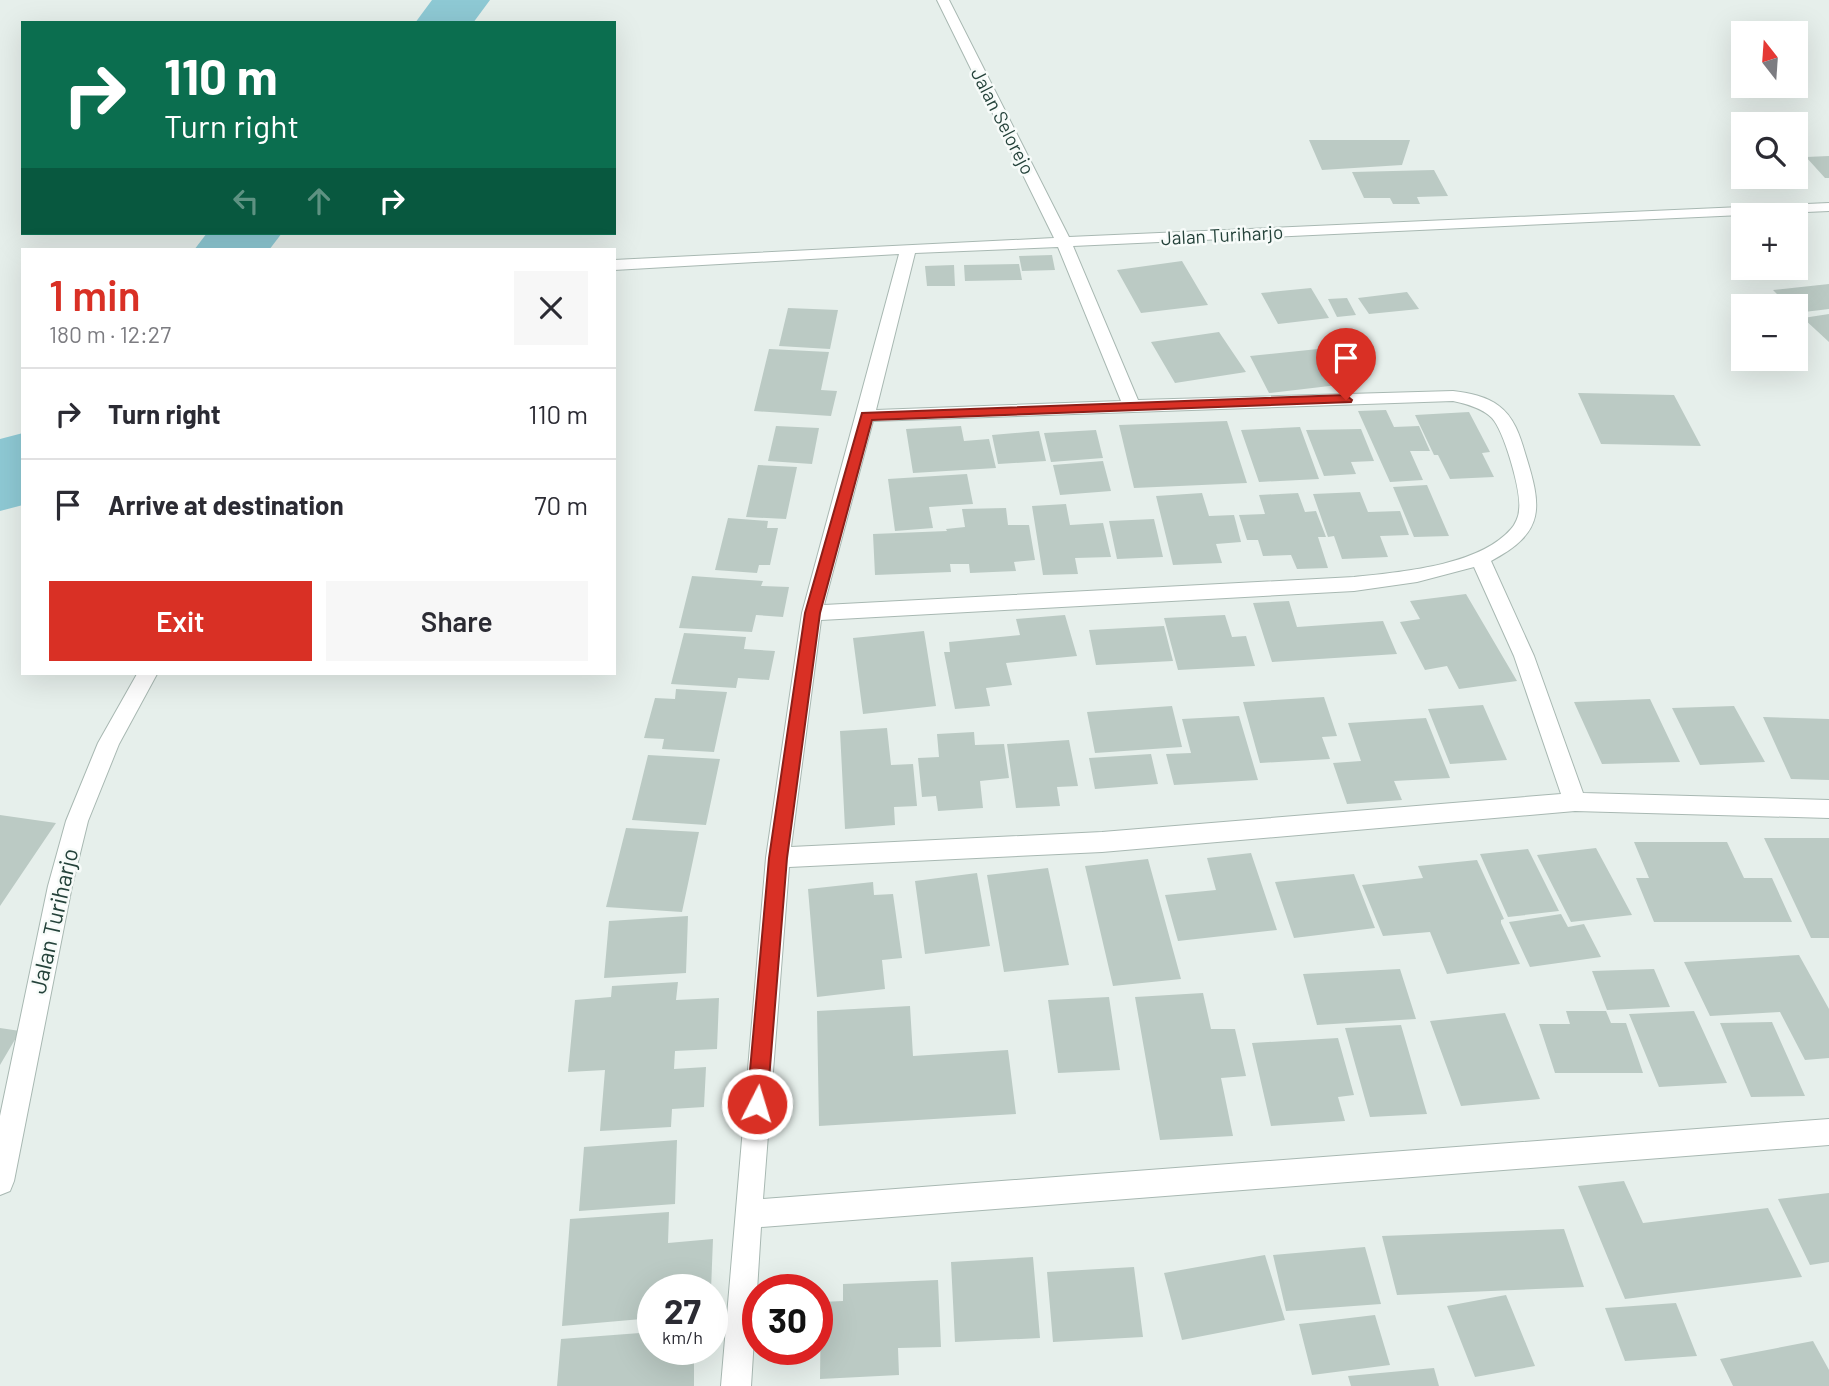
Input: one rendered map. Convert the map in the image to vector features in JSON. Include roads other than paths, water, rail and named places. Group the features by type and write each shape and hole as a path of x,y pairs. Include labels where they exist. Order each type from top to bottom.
{"street":[{"name":"Jalan Selorejo","path":"943,0 1064,242 1132,406"},
{"name":"Jalan Turiharjo","path":"616,265 908,249 1828,208"},
{"path":"736,1386 778,858 812,613 908,249"},
{"path":"812,613 1354,583 1416,576 1480,558 1517,535 1530,507 1505,421 1474,400 1453,396 866,416"},
{"path":"1480,558 1524,656 1575,802"},
{"name":"Jalan Turiharjo","path":"0,1181 60,886 77,821 109,743 146,675"},
{"path":"778,858 1102,842 1575,802 1829,809"},
{"path":"748,1213 1829,1132"}],"waterway":[{"path":"445,21 462,0"},
{"path":"231,248 245,235"},
{"path":"0,483 21,462"}]}
